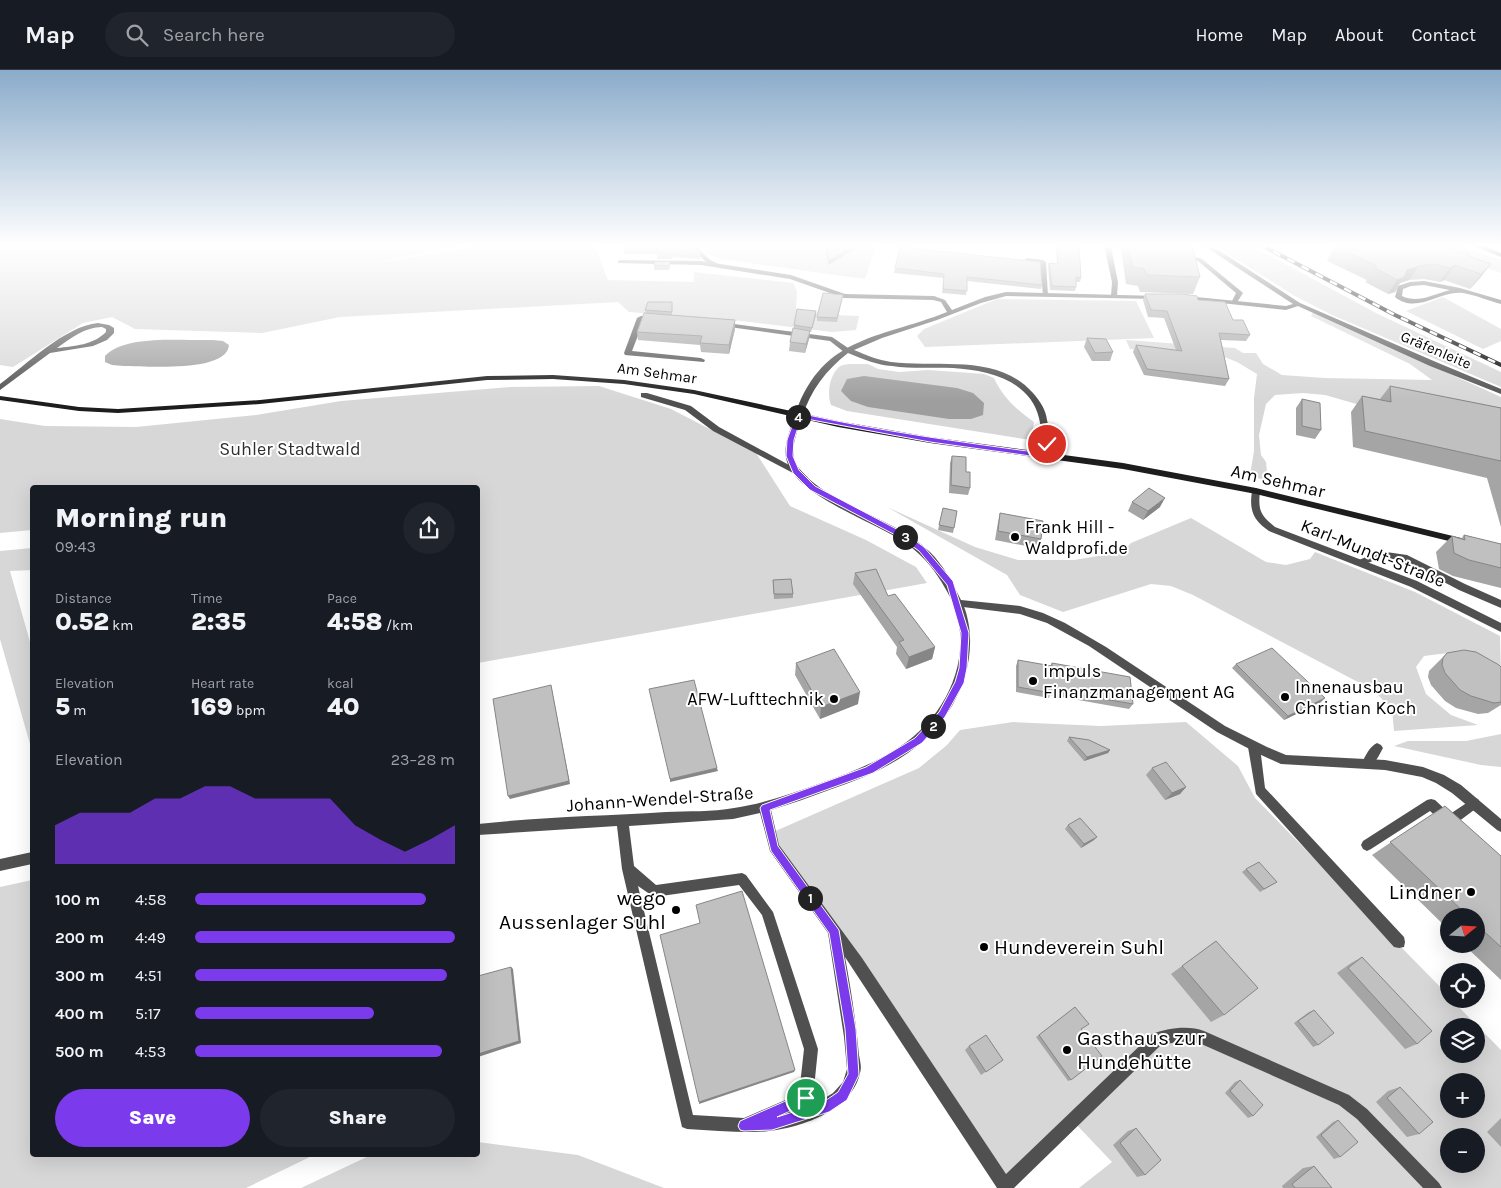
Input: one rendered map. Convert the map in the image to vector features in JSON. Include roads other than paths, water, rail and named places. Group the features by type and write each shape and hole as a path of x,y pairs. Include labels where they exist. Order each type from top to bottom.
{"main road":[{"name":"Am Sehmar","path":"0,398 78,409 118,411 260,402 469,380 553,377 670,388 921,438 1123,466 1256,492 1473,544"}],"street":[{"path":"852,296 937,298 943,301 952,313"},
{"path":"796,471 789,456 790,440 806,396 818,376 832,359 870,339 952,313 994,296"},
{"path":"1124,296 1170,297"},
{"path":"1234,303 1238,296"},
{"name":"Gräfenleite","path":"1286,296 1298,304 1432,364 1501,392"},
{"path":"1398,296 1406,302 1416,304 1437,296"},
{"path":"1479,296 1501,302"},
{"path":"1179,297 1286,308 1298,304"},
{"path":"661,319 641,318 628,353 701,360"},
{"path":"709,323 738,325 825,338 837,342 847,350 879,362 890,364 977,368 1009,377 1030,392 1038,402 1047,429 1045,456"},
{"path":"0,388 50,351 76,332 85,328 105,325 110,328 110,333 106,338 97,342 50,351"},
{"path":"644,395 688,408 716,429 796,471"},
{"name":"Johann-Wendel-Straße","path":"480,828 733,814 765,808 869,770 903,751 930,730 950,700 959,683 963,668 965,633 958,603 950,584 922,549 904,536 813,488 796,471"},
{"name":"Karl-Mundt-Straße","path":"1256,492 1254,508 1257,515 1272,529 1414,584 1501,628"},
{"path":"1360,563 1379,554 1404,557 1462,587 1501,604"},
{"path":"958,603 1016,610 1054,622 1100,648 1206,719 1254,747 1285,760 1368,763 1418,771 1440,779 1474,803 1501,826"},
{"path":"1254,747 1260,790 1400,942"},
{"path":"1368,763 1377,748"},
{"path":"1449,821 1474,803"},
{"path":"1367,845 1431,804 1462,833"},
{"path":"765,808 774,848 834,930 1005,1186 1157,1039 1170,1035 1186,1034 1199,1036 1344,1100 1378,1129 1434,1188"},
{"path":"622,820 628,869 687,1122 744,1126 772,1124 824,1108 842,1096 853,1075 850,1029 834,930"},
{"path":"0,865 30,858"},
{"path":"628,869 654,891 742,879 767,912 812,1049 806,1098 744,1126"}],"railway":[{"path":"1359,296 1501,365"}],"place":[{"name":"Frank Hill - Waldprofi.de","path":"1015,537"},
{"name":"impuls Finanzmanagement AG","path":"1033,681"},
{"name":"Innenausbau Christian Koch","path":"1285,697"},
{"name":"AFW-Lufttechnik","path":"834,699"},
{"name":"Lindner","path":"1471,892"},
{"name":"wego Aussenlager Suhl","path":"676,910"},
{"name":"Hundeverein Suhl","path":"984,947"},
{"name":"Gasthaus zur Hundehütte","path":"1067,1050"}],"park label":[{"name":"Suhler Stadtwald","path":"290,449"}]}
